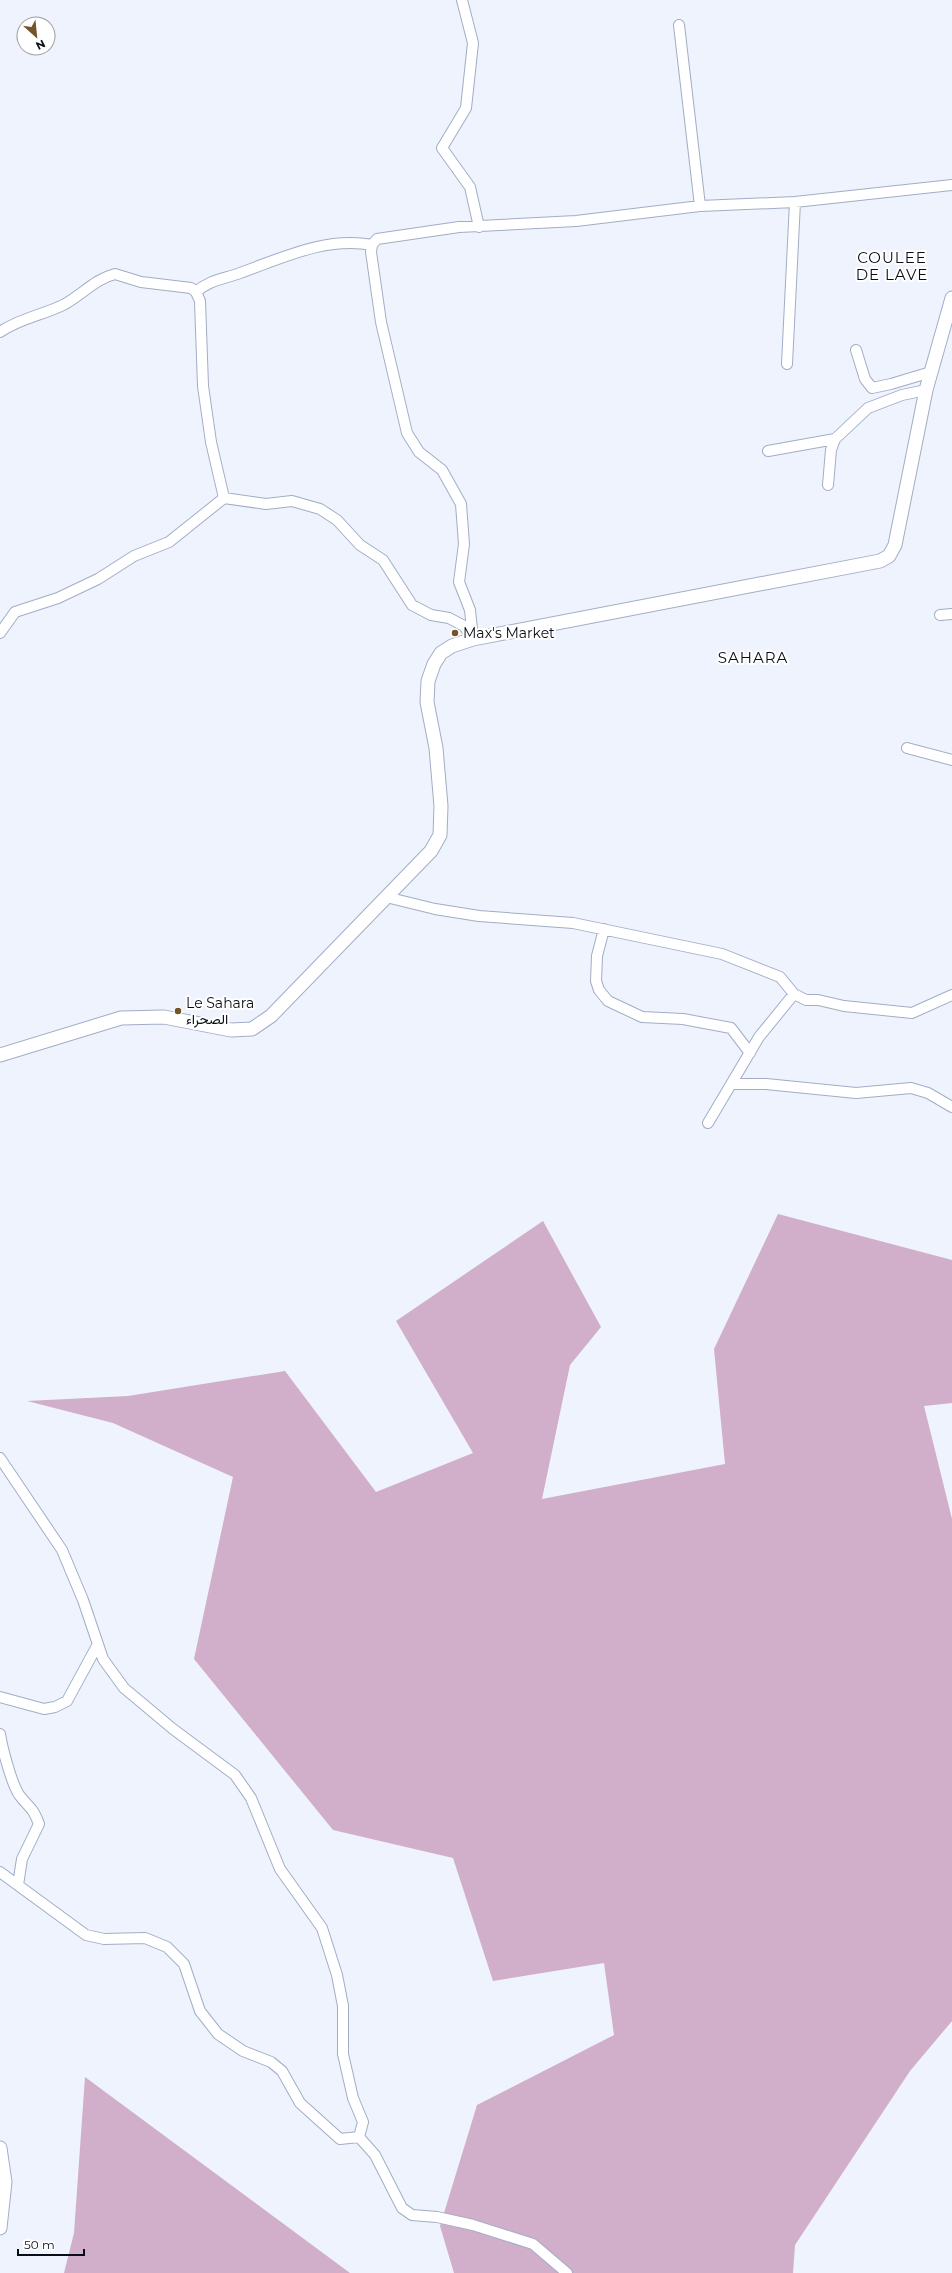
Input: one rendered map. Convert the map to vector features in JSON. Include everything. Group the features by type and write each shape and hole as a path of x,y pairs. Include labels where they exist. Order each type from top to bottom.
{"main road":[{"path":"0,1055 121,1018 164,1017 231,1030 252,1029 270,1016 431,852 440,835 441,806 436,748 428,702 428,681 434,664 442,653 452,646 473,639 880,561 889,556 895,545 930,372 952,298"},
{"path":"0,2148 4,2182 0,2228"}],"street":[{"path":"462,0 473,43 466,108 442,148 470,187 479,227"},
{"path":"679,25 700,206"},
{"path":"473,639 470,610 459,582 464,544 461,504 442,470 419,452 407,433 381,322 371,252 372,244 377,240 418,232 576,221 700,206 795,202 952,185"},
{"path":"787,364 795,202"},
{"path":"196,292 204,285 216,280 270,263 299,250 354,241 372,244"},
{"path":"0,332 15,323 65,303 93,283 116,274 141,282 191,288 196,292 202,309 203,386 211,442 224,498"},
{"path":"856,350 865,379 872,388 930,372"},
{"path":"828,485 831,450 835,439 868,408 902,395 926,390"},
{"path":"768,451 835,439"},
{"path":"0,633 14,612 58,598 98,579 134,556 169,542 224,498 266,504 292,501 320,509 337,520 360,545 383,560 412,605 430,615 449,618 464,626 473,639"},
{"path":"940,615 952,614"},
{"path":"907,748 952,760"},
{"path":"386,897 435,909 479,916 573,924 604,929 722,954 780,977 794,994 806,1000 818,1000 844,1006 912,1012 952,995"},
{"path":"604,929 597,956 596,981 599,990 608,1000 642,1016 683,1019 731,1028 750,1052"},
{"path":"708,1123 759,1037 794,994"},
{"path":"732,1084 766,1084 856,1093 911,1088 928,1093 952,1107"},
{"path":"0,1458 62,1550 83,1600 103,1659 124,1688 173,1729 235,1775 251,1798 280,1869 322,1928 339,1983 343,2006 343,2054 353,2098 363,2122 359,2137"},
{"path":"0,1697 44,1708 55,1707 67,1701 98,1644"},
{"path":"0,1734 9,1768 19,1795 33,1809 38,1824 22,1858 18,1885"},
{"path":"0,1872 86,1935 104,1939 145,1938 167,1947 184,1964 200,2011 218,2034 243,2051 271,2062 282,2071 300,2103 340,2139 359,2137"},
{"path":"359,2137 374,2155 402,2208 412,2215 437,2216 473,2224 533,2244 567,2273"}],"shaded area":[{"path":"778,1214 952,1260 952,1403 924,1406 952,1519 952,2021 910,2071 795,2245 793,2273 454,2273 440,2226 477,2105 614,2035 604,1963 493,1981 453,1858 333,1830 194,1659 233,1477 113,1423 27,1401 128,1396 285,1371 376,1492 473,1453 396,1321 543,1221 601,1327 570,1365 542,1499 725,1464 714,1349"},
{"path":"85,2077 350,2273 64,2273 74,2233"}],"place":[{"name":"Max's Market","path":"455,633"},
{"name":"Le Sahara الصحراء","path":"178,1011"}],"district":[{"name":"COULEE DE LAVE","path":"892,266"},
{"name":"SAHARA","path":"753,658"}]}
